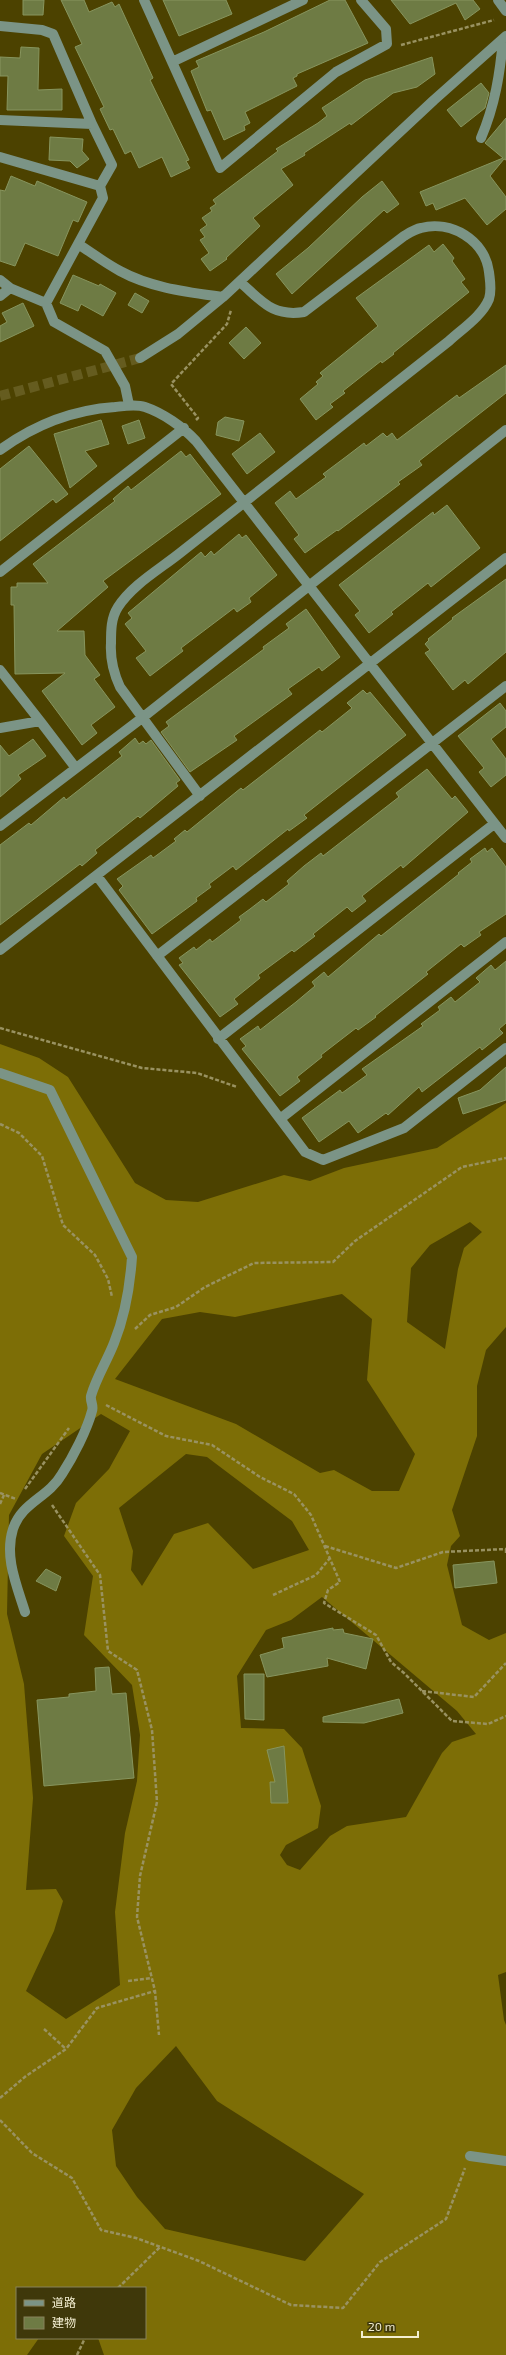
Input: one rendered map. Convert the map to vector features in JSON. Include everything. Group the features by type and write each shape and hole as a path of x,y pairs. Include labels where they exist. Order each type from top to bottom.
{"street":[{"path":"144,0 220,168 336,72 386,44 386,30 362,0"},
{"path":"172,62 303,0"},
{"path":"498,0 506,11"},
{"path":"0,26 42,30 53,34 92,124 112,165 100,186 102,198 46,303"},
{"path":"481,138 493,111 503,77 505,37"},
{"path":"140,358 178,334 223,297 434,100 505,37"},
{"path":"0,120 92,124"},
{"path":"0,157 100,186"},
{"path":"200,796 120,687 114,674 110,657 111,628 116,612 136,588 449,341 483,309 489,299 491,288 488,266 476,245 458,230 436,226 420,228 404,236 304,312 284,314 273,309 240,282"},
{"path":"78,244 120,271 155,284 167,288 223,297"},
{"path":"0,280 10,288 46,303 54,322 104,352 125,386 129,406"},
{"path":"0,296 10,288"},
{"path":"0,450 24,433 57,418 91,408 129,406 145,407 184,428 196,440 243,503 433,742 506,838"},
{"path":"0,572 184,428"},
{"path":"0,826 75,767 142,718 506,430"},
{"path":"0,950 506,558"},
{"path":"0,670 75,767"},
{"path":"157,956 506,686"},
{"path":"0,728 40,721"},
{"path":"218,1039 494,824"},
{"path":"97,876 218,1039 305,1152 323,1160 404,1128 506,1048"},
{"path":"280,1119 506,942"},
{"path":"0,1073 50,1090 132,1257 130,1286 114,1342 90,1398 93,1410 62,1474 44,1495 26,1506 16,1520 12,1531 10,1550 11,1566 25,1612"},
{"path":"470,2156 506,2161"}],"path":[{"path":"386,44 400,46 498,19"},
{"path":"184,428 193,424 198,418 171,384 227,324 231,309 223,297"},
{"path":"0,1028 142,1068 197,1073 263,1096"},
{"path":"0,1124 19,1133 42,1156 63,1225 95,1255 108,1279 112,1301"},
{"path":"132,1331 150,1315 176,1307 205,1288 254,1263 333,1262 355,1241 462,1167 506,1159"},
{"path":"90,1398 166,1436 212,1445 260,1477 294,1494 311,1515 340,1582 328,1590 324,1603 376,1635 391,1662 452,1722 488,1724 506,1716"},
{"path":"0,1493 16,1499 73,1422"},
{"path":"0,1504 4,1495"},
{"path":"44,1495 100,1575 108,1651 137,1670 152,1730 157,1802 140,1876 137,1917 155,1991 159,2035"},
{"path":"324,1546 396,1568 442,1552 506,1549 506,1554"},
{"path":"272,1595 316,1575 330,1558"},
{"path":"421,1690 474,1697 506,1663"},
{"path":"128,1981 152,1978"},
{"path":"0,2098 26,2076 66,2049 97,2008 155,1991"},
{"path":"44,2029 66,2049"},
{"path":"0,2120 32,2153 72,2178 101,2230 136,2238 200,2261 291,2305 343,2308 380,2262 446,2219 470,2156"},
{"path":"119,2287 160,2247"},
{"path":"77,2355 85,2339"}],"shaded area":[{"path":"0,1044 39,1058 68,1077 135,1183 166,1200 198,1202 284,1175 310,1181 344,1168 437,1148 506,1103 506,1327 486,1350 477,1386 477,1436 452,1510 460,1536 451,1546 447,1565 462,1625 489,1640 506,1633 506,1972 498,1975 506,2025 506,2355 104,2355 98,2339 146,2339 146,2287 16,2287 16,2339 38,2339 27,2355 0,2355","holes":["470,1222 482,1232 464,1248 458,1269 445,1349 407,1322 411,1268 430,1245","342,1294 372,1319 367,1380 415,1454 399,1491 372,1491 334,1470 320,1473 236,1424 115,1379 162,1319 200,1312 235,1317","101,1414 130,1431 109,1469 76,1503 64,1536 93,1576 84,1635 132,1685 140,1735 137,1781 125,1833 115,1912 120,1985 66,2019 26,1991 54,1931 63,1901 56,1889 26,1890 33,1798 24,1684 7,1614 9,1515 42,1454","186,1454 207,1457 292,1521 309,1550 253,1569 208,1523 174,1534 142,1586 131,1570 133,1551 119,1508","322,1597 457,1711 476,1734 452,1742 442,1753 406,1817 347,1826 330,1836 300,1870 287,1865 280,1855 286,1845 318,1828 321,1806 302,1748 284,1729 241,1728 237,1676 266,1630 291,1620","176,2046 217,2101 364,2194 305,2261 165,2229 137,2197 116,2166 112,2130 136,2088"]}],"building":[{"path":"23,0 44,0 43,15 23,15"},
{"path":"61,0 84,0 89,12 112,2 115,7 119,4 153,78 150,80 189,160 186,161 190,168 171,177 162,157 139,168 131,151 125,154 113,129 110,130 100,109 104,107 75,47 82,44"},
{"path":"163,0 226,0 232,14 179,36"},
{"path":"330,0 345,0 368,43 297,74 297,76 293,78 297,86 245,112 250,123 244,126 245,130 224,140 211,110 207,111 191,71 199,67 196,61 264,32"},
{"path":"391,0 473,0 480,9 465,20 456,3 410,24"},
{"path":"21,47 39,48 38,90 62,89 62,110 7,110 8,76 0,76 0,57 20,58"},
{"path":"432,57 435,74 417,87 393,93 351,125 350,123 304,153 305,155 281,169 293,185 253,218 260,226 226,258 227,259 210,271 201,259 209,253 200,240 205,237 200,230 207,225 202,218 212,211 210,208 216,204 213,200 278,151 276,149 327,116 322,108 365,80"},
{"path":"481,83 489,93 485,108 461,127 447,110"},
{"path":"506,118 506,160 504,159 490,176 506,197 506,209 487,225 465,198 436,210 433,203 426,206 420,192 503,158 485,143"},
{"path":"50,137 83,139 82,151 89,159 77,168 70,161 49,160"},
{"path":"11,176 35,186 37,181 87,202 78,222 73,220 58,256 25,243 15,266 0,261 0,190 5,191"},
{"path":"382,181 399,204 387,213 384,210 292,294 276,274 308,248 362,197"},
{"path":"443,244 454,258 452,261 465,279 461,282 469,292 393,353 394,354 382,363 381,361 343,391 345,393 330,404 333,407 316,420 300,399 318,384 316,382 323,376 320,373 378,326 356,298 429,245 434,252"},
{"path":"73,275 99,286 100,284 116,293 103,316 81,304 78,311 60,303"},
{"path":"135,293 149,301 142,313 128,305"},
{"path":"23,303 34,326 0,342 0,326 7,322 2,313"},
{"path":"246,327 261,343 244,359 229,343"},
{"path":"506,365 506,393 419,461 422,465 398,482 400,484 338,531 337,530 305,553 294,539 299,535 275,503 290,491 296,499 326,477 323,474 364,443 366,446 383,433 387,437 392,433 397,440 457,395 459,398"},
{"path":"225,417 244,421 239,441 216,435 218,422"},
{"path":"101,420 109,444 85,451 97,466 70,488 54,434"},
{"path":"139,420 145,438 128,444 122,426"},
{"path":"260,433 275,452 247,474 232,454"},
{"path":"29,446 68,494 56,503 53,499 0,541 0,469"},
{"path":"181,451 186,457 190,454 221,494 103,581 108,587 57,631 84,631 85,655 100,675 94,679 115,707 91,725 97,733 82,745 42,691 65,673 15,674 14,605 11,605 11,587 17,587 17,583 48,583 33,564 115,501 113,499 128,486 131,490"},
{"path":"447,505 480,548 431,587 428,583 391,612 393,614 369,633 355,615 360,611 339,585 433,512 434,515"},
{"path":"239,534 242,538 246,535 277,575 249,598 251,602 237,612 234,608 181,648 183,651 150,676 136,658 146,651 125,624 132,618 128,613 201,552 205,557 211,551 214,555"},
{"path":"506,579 506,652 468,684 465,680 453,690 425,653 430,650 425,644 429,640 428,639 453,619 452,618"},
{"path":"306,609 340,657 322,671 319,667 288,689 292,694 234,736 237,740 190,772 161,732 169,726 166,722 264,649 263,647 289,628 286,624"},
{"path":"363,690 367,694 370,692 406,735 304,815 307,818 289,831 288,829 236,870 233,866 209,884 211,887 196,898 197,901 152,934 119,890 123,886 117,879 151,855 153,858 176,841 174,839 185,830 187,832 241,788 243,790 320,730 322,732 352,708 347,703"},
{"path":"500,703 506,711 506,727 491,739 506,759 506,775 491,787 479,772 484,768 458,736"},
{"path":"135,738 139,744 143,741 146,744 151,740 180,780 176,783 178,786 140,818 138,816 95,850 97,853 82,866 80,864 0,925 0,845 29,823 31,825 64,797 66,800 122,756 119,752"},
{"path":"33,739 46,756 18,775 21,779 0,797 0,745 9,756"},
{"path":"427,769 452,799 455,796 468,812 403,868 401,865 362,896 366,901 352,912 347,907 313,934 315,936 294,952 292,950 258,975 260,978 234,999 238,1004 220,1017 179,965 183,963 179,958 194,947 196,950 210,939 212,942 241,920 239,917 263,899 266,902 289,884 287,881 304,866 321,853 323,856 399,797 396,793"},
{"path":"485,848 487,852 492,848 506,867 506,914 479,932 481,935 464,947 461,944 426,972 428,974 375,1016 376,1017 358,1030 356,1028 321,1055 322,1057 297,1077 300,1081 280,1096 242,1049 246,1046 240,1039 258,1026 260,1030 296,1002 315,986 312,982 324,972 328,977 379,934 381,936 459,874 458,873 472,862 470,859"},
{"path":"506,961 506,1023 499,1029 503,1033 482,1050 480,1047 422,1092 419,1087 388,1115 386,1113 358,1133 349,1121 319,1142 302,1118 340,1090 342,1093 367,1075 362,1069 423,1026 421,1024 440,1010 438,1007 451,997 455,1002 480,982 476,978 491,965 495,970"},
{"path":"506,1067 506,1100 463,1114 458,1098 480,1090"},
{"path":"494,1561 497,1583 455,1588 453,1565"},
{"path":"46,1569 61,1577 56,1591 36,1581"},
{"path":"333,1628 333,1630 343,1629 344,1633 373,1639 366,1669 327,1658 328,1666 267,1677 260,1655 284,1648 282,1638"},
{"path":"109,1667 112,1694 126,1693 134,1778 44,1786 37,1700 69,1697 69,1694 96,1691 95,1668"},
{"path":"244,1674 264,1674 264,1720 245,1719"},
{"path":"399,1699 403,1713 364,1723 323,1722 323,1717"},
{"path":"284,1746 288,1803 271,1803 270,1782 275,1782 267,1750"}],"tunnel":[{"path":"0,396 140,358"}]}
